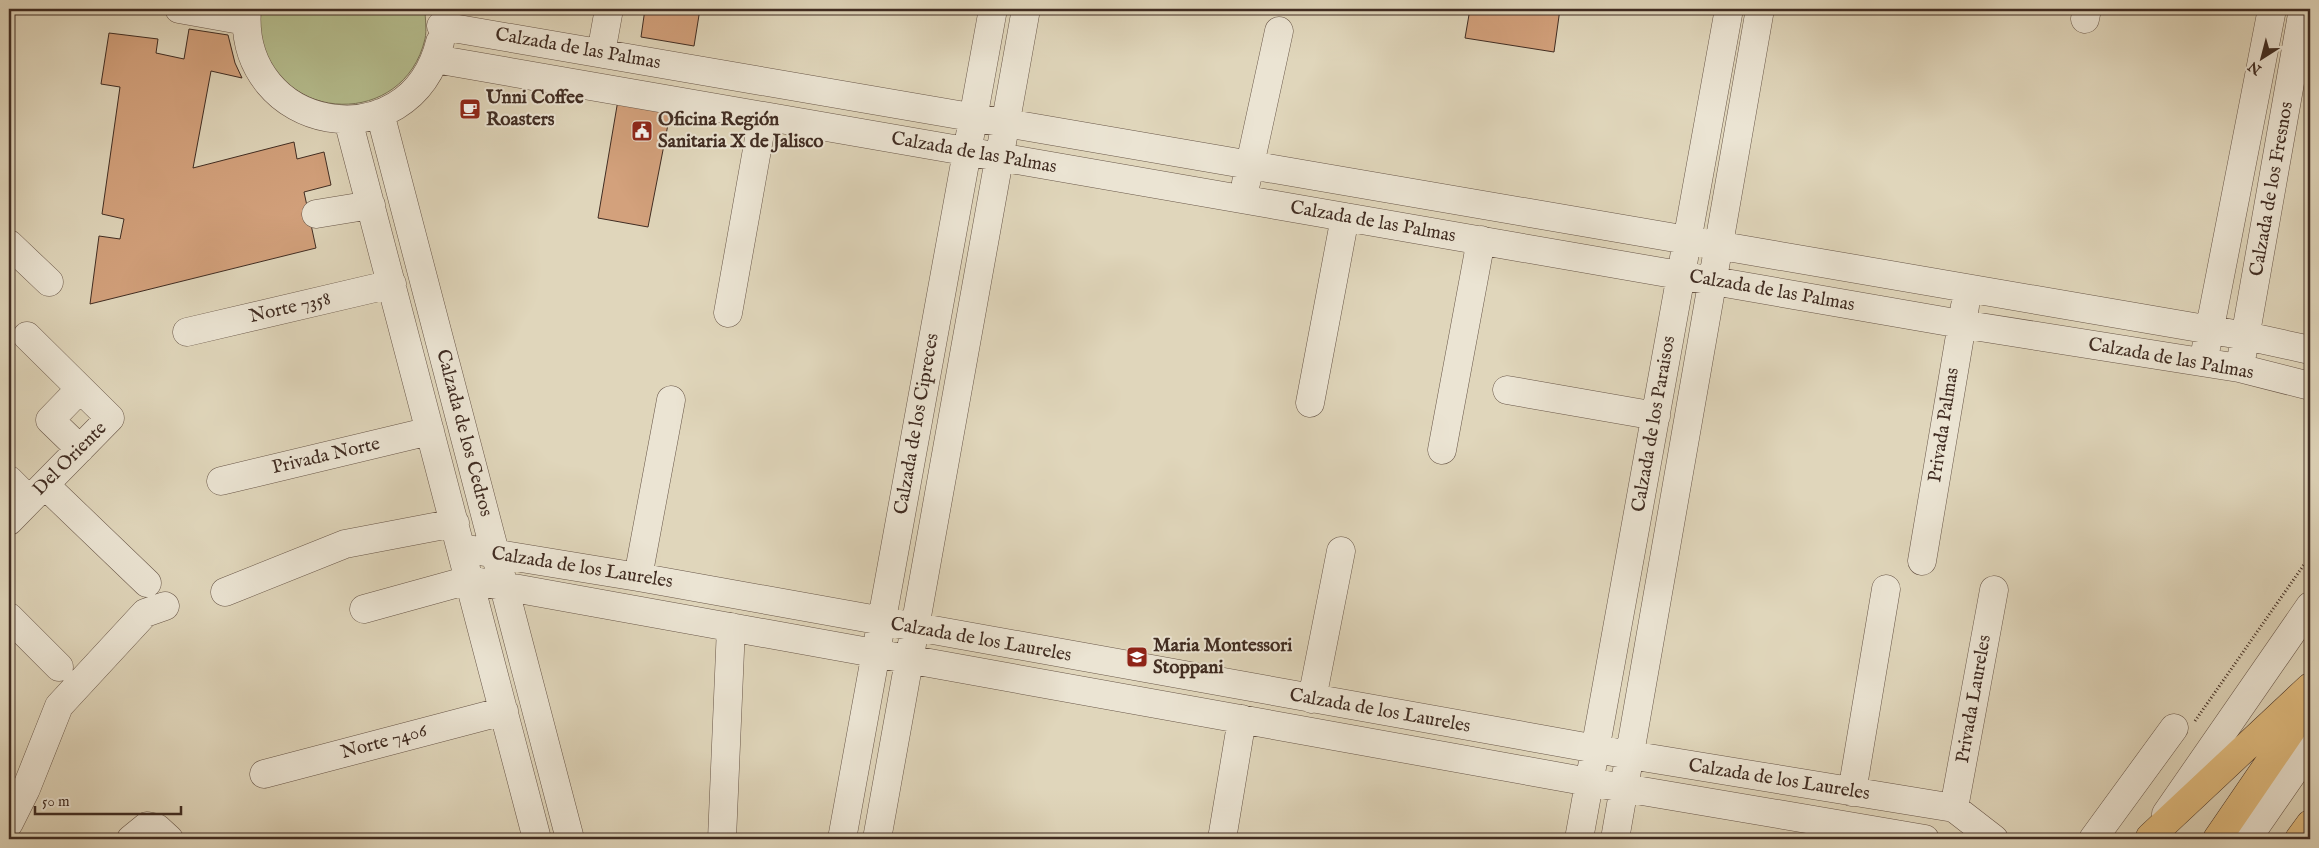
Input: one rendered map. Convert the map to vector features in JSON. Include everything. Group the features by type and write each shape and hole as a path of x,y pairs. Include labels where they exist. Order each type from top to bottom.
{"highway":[{"path":"2149,838 2310,687"},
{"path":"2217,839 2310,703"},
{"path":"2299,839 2310,824"}],"street":[{"path":"179,9 247,15 248,40 254,59 263,77 276,92 309,114 328,119 348,120 380,113 407,97 428,73 434,60 441,17"},
{"path":"601,53 609,9"},
{"name":"Calzada de los Cipreces","path":"842,839 993,9"},
{"name":"Calzada de los Cipreces","path":"877,839 1026,9"},
{"name":"Calzada de los Paraisos","path":"1579,839 1729,9"},
{"name":"Calzada de los Paraisos","path":"1615,839 1760,9"},
{"name":"Calzada de los Fresnos","path":"2203,363 2272,9"},
{"name":"Calzada de los Fresnos","path":"2240,368 2303,9"},
{"name":"Calzada de las Palmas","path":"441,17 601,53 2246,336 2310,350"},
{"path":"1244,199 1249,165 1279,31"},
{"name":"Calzada de las Palmas","path":"434,60 1961,324 2240,368 2310,386"},
{"name":"Calzada de los Cedros","path":"380,113 570,839"},
{"path":"728,313 763,116"},
{"name":"Calzada de los Cedros","path":"348,120 537,839"},
{"path":"316,214 371,205"},
{"path":"1310,404 1345,217"},
{"path":"1442,450 1481,240"},
{"path":"9,244 49,282"},
{"name":"Norte 7358","path":"188,332 392,284"},
{"name":"Privada Palmas","path":"1922,561 1968,289"},
{"path":"27,336 80,389 50,420 80,449"},
{"name":"Del Oriente","path":"9,521 110,418 80,389"},
{"path":"1507,390 1656,416"},
{"path":"638,577 671,400"},
{"name":"Privada Norte","path":"222,481 430,431"},
{"path":"9,480 37,492 147,583"},
{"path":"225,592 345,544 458,536"},
{"name":"Calzada de los Laureles","path":"458,536 495,554 638,577 1595,749 1954,808 1994,839"},
{"path":"1312,699 1341,551"},
{"path":"364,609 470,580"},
{"name":"Calzada de los Laureles","path":"470,580 1589,782 1926,839"},
{"path":"690,620 696,588"},
{"path":"1852,792 1886,589"},
{"name":"Privada Laureles","path":"1954,808 1994,590"},
{"path":"9,824 26,789 59,706 145,613 164,606"},
{"path":"2149,838 2310,606"},
{"path":"9,617 59,666"},
{"path":"722,839 732,627"},
{"path":"496,681 525,668"},
{"path":"1352,739 1356,706"},
{"name":"Norte 7406","path":"264,774 504,711"},
{"path":"1222,839 1242,719"},
{"path":"2093,839 2184,726"},
{"path":"2247,839 2310,748"},
{"path":"2268,839 2310,779"},
{"path":"131,839 147,826 157,828 168,839"}],"path":[{"path":"2184,726 2310,556"}],"green space":[{"path":"261,9 425,9 425,39 413,68 393,89 369,101 342,104 315,100 291,87 272,65 261,36"}],"building":[{"path":"645,9 700,9 694,46 641,37"},
{"path":"1470,9 1560,9 1554,52 1465,38"},
{"path":"189,29 228,35 235,63 242,78 211,71 193,168 294,142 297,159 324,152 331,185 304,192 316,248 90,304 99,236 120,239 124,219 102,214 120,87 101,84 109,33 158,39 156,53 184,59"},
{"path":"618,100 671,109 648,227 598,218"}],"place":[{"name":"Unni Coffee Roasters","path":"470,109"},
{"name":"Oficina Región Sanitaria X de Jalisco","path":"642,131"},
{"name":"Maria Montessori Stoppani","path":"1137,657"}]}
